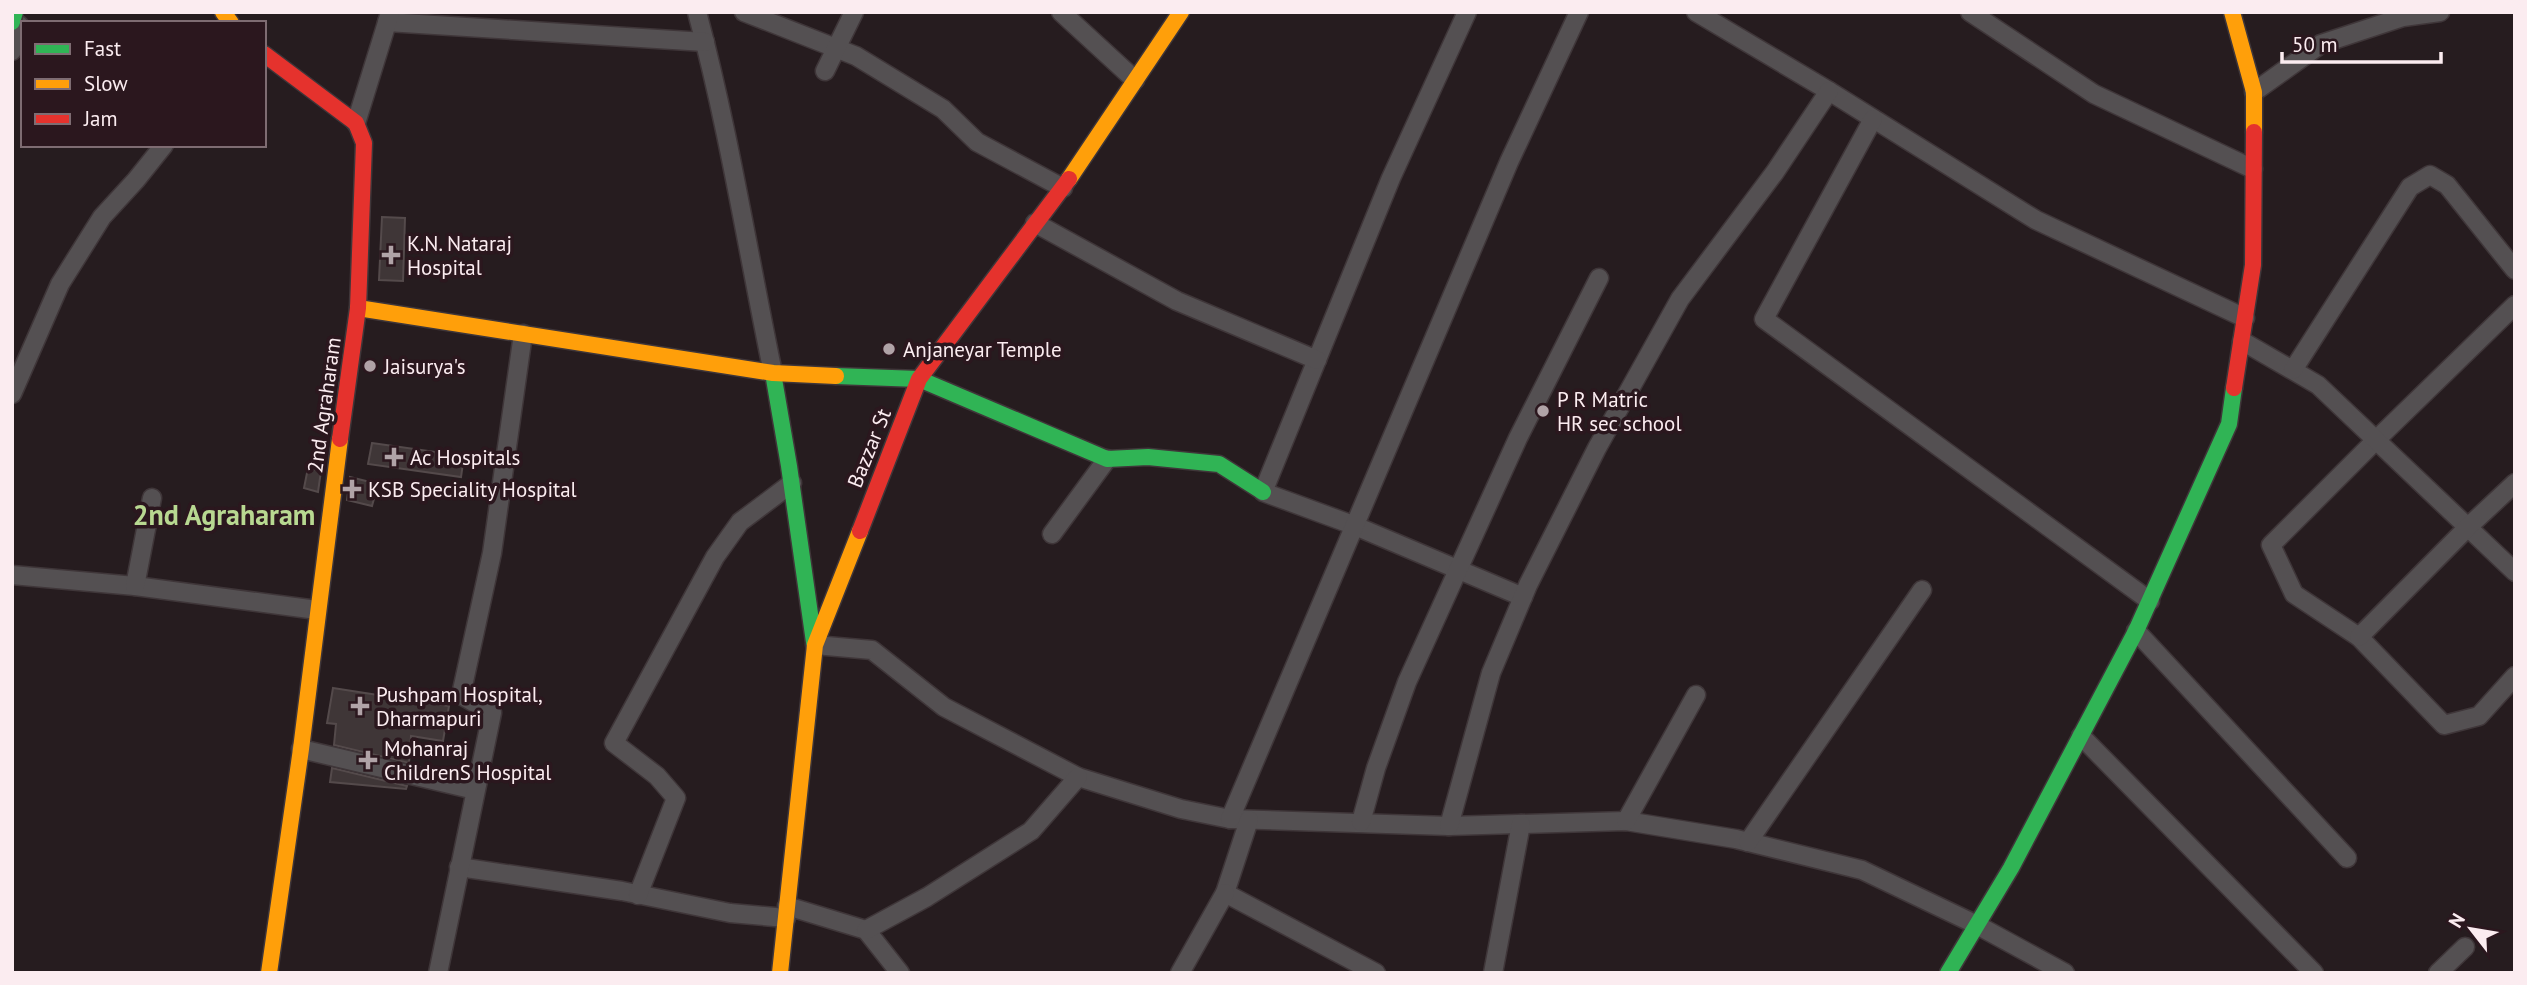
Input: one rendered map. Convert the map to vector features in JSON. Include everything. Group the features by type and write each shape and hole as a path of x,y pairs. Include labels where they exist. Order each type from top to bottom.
{"main road":[{"name":"Bazzar St","path":"780,973 815,645 919,379 1063,188 1181,12"},
{"path":"1948,973 2011,868 2136,631 2230,424 2253,265 2254,92 2232,12"},
{"path":"266,56 356,123"},
{"name":"2nd Agraharam","path":"269,973 358,308 364,143 356,123"},
{"path":"358,308 773,373 919,379 1108,459 1148,457 1219,464 1263,492"},
{"path":"773,373 815,645"}],"street":[{"path":"698,12 720,101 773,373"},
{"path":"744,12 856,56 943,109 977,142 1063,188"},
{"path":"825,71 854,12"},
{"path":"1061,12 1135,80"},
{"path":"1467,12 1391,178 1263,492 1353,526 1522,597"},
{"path":"1230,819 1509,162 1579,12"},
{"path":"1969,12 2094,94 2253,169"},
{"path":"2254,92 2321,44 2403,17 2440,12"},
{"path":"1700,13 1829,90 2036,220 2245,318"},
{"path":"356,123 389,17 705,42"},
{"path":"12,51 16,18"},
{"path":"1449,826 1491,673 1522,597 1597,447 1680,299 1775,172 1829,90"},
{"path":"1873,118 1764,319 2150,601"},
{"path":"12,394 60,284 102,217 162,147"},
{"path":"2293,370 2410,187 2430,175 2447,185 2515,270"},
{"path":"1035,223 1177,301 1317,360"},
{"path":"1361,822 1387,736 1407,682 1518,438 1599,278"},
{"path":"2515,305 2272,545 2294,594 2359,637 2444,725 2479,716 2515,676"},
{"path":"439,973 492,713 461,695 492,553 523,334"},
{"path":"2242,341 2318,384 2515,572"},
{"path":"1052,534 1108,459"},
{"path":"2359,637 2515,483"},
{"path":"638,895 676,798 657,776 614,743 715,557 740,522 792,484"},
{"path":"135,586 152,498"},
{"path":"12,575 135,586 317,610"},
{"path":"1748,842 1922,590"},
{"path":"2136,631 2347,858"},
{"path":"815,645 872,650 944,707 1078,777 1181,809 1230,819 1449,826 1626,821 1748,842 1862,870 1977,925 2065,973"},
{"path":"1626,821 1696,695"},
{"path":"2081,736 2314,973"},
{"path":"301,749 475,790"},
{"path":"866,930 927,897 1031,831 1078,777"},
{"path":"1180,973 1225,893 1249,820"},
{"path":"1493,973 1521,824"},
{"path":"459,867 638,895 730,913 786,912 866,930 900,973"},
{"path":"1225,893 1376,973"},
{"path":"2438,973 2465,947"}],"building":[{"path":"382,217 405,218 403,281 379,280"},
{"path":"372,443 464,456 461,477 368,464"},
{"path":"308,468 321,471 318,492 304,488"},
{"path":"350,477 378,484 372,506 347,500"},
{"path":"333,688 449,706 443,741 411,736 409,763 334,745 336,724 327,723"},
{"path":"332,768 407,786 406,789 330,782"}],"traffic: fast":[{"path":"12,22 15,12"},
{"path":"773,373 814,642"},
{"path":"836,376 919,379 1107,459 1148,457 1219,464 1263,492"},
{"path":"1948,973 2011,868 2136,631 2229,424 2234,388"}],"traffic: slow":[{"path":"223,12 230,21"},
{"path":"1069,179 1181,12"},
{"path":"2232,12 2254,92 2254,132"},
{"path":"358,308 773,373 836,376"},
{"path":"269,973 301,749 340,439"},
{"path":"780,973 815,645 860,531"}],"traffic: jam":[{"path":"266,56 356,123 364,143 358,308 340,439"},
{"path":"2234,388 2253,265 2254,132"},
{"path":"860,531 919,379 1069,179"}],"place":[{"name":"K.N. Nataraj Hospital","path":"391,255"},
{"name":"Anjaneyar Temple","path":"889,349"},
{"name":"Jaisurya's","path":"370,366"},
{"name":"P R Matric HR sec school","path":"1543,411"},
{"name":"Ac Hospitals","path":"394,457"},
{"name":"KSB Speciality Hospital","path":"352,489"},
{"name":"Pushpam Hospital, Dharmapuri","path":"360,706"},
{"name":"Mohanraj ChildrenS Hospital","path":"368,760"}],"district":[{"name":"2nd Agraharam","path":"224,514"}]}
